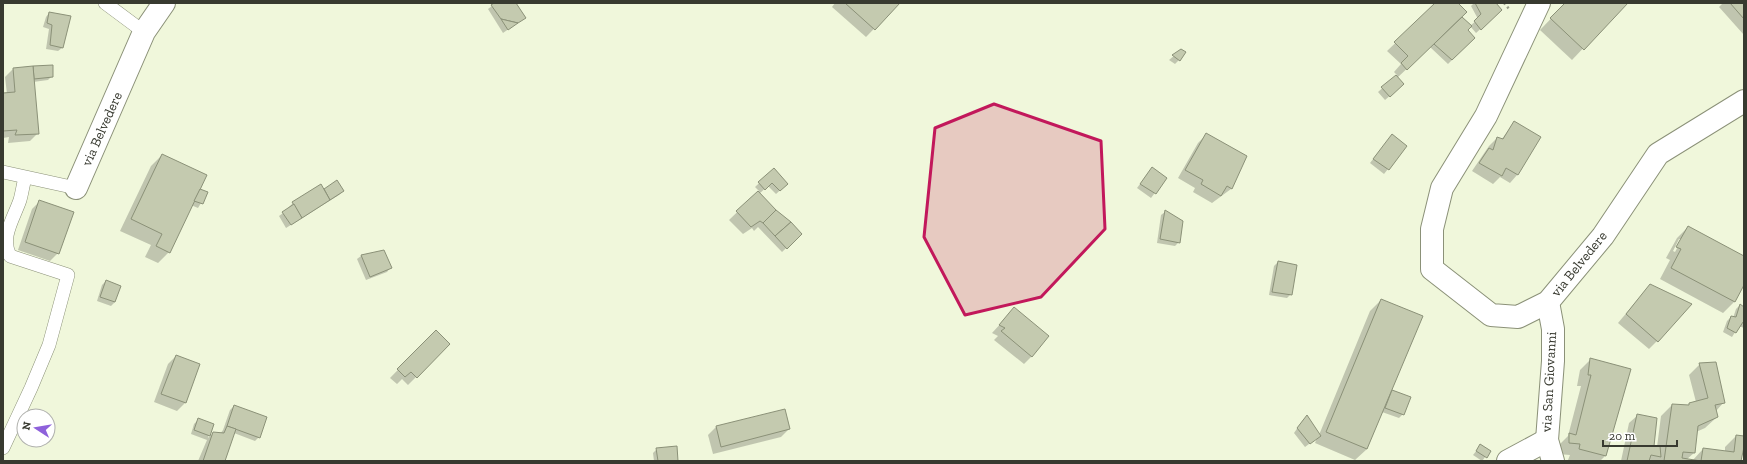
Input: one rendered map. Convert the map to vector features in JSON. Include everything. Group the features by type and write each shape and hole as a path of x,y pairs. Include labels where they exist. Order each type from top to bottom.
{"street":[{"name":"via Belvedere","path":"76,188 144,32 164,3"},
{"name":"via Belvedere","path":"1539,3 1486,116 1442,188 1432,229 1432,269 1491,315 1518,317 1548,302 1603,236 1658,154 1744,101"},
{"name":"via San Giovanni","path":"1548,302 1553,329 1553,361 1547,440 1553,461"},
{"path":"1508,461 1547,440"}],"lane":[{"path":"105,3 144,32"},
{"name":"via Belvedere","path":"3,172 76,188"},
{"path":"3,448 49,345 68,275 10,256 5,249 7,228 20,201 25,178"}],"highlighted area":[{"path":"994,104 1101,141 1105,229 1041,297 965,315 924,237 935,128"}],"building":[{"path":"494,3 516,3 526,18 518,23 501,19 491,5"},
{"path":"845,3 900,3 875,30"},
{"path":"1435,3 1458,3 1467,12 1407,70 1401,63 1408,56 1394,42"},
{"path":"1475,3 1496,3 1502,10 1481,30 1474,21 1481,14"},
{"path":"1565,3 1628,3 1584,50 1550,18"},
{"path":"1730,3 1744,3 1744,19"},
{"path":"49,12 71,16 63,48 50,45 52,25 47,23"},
{"path":"1462,17 1472,26 1468,30 1475,38 1452,60 1434,44"},
{"path":"501,19 518,23 508,30"},
{"path":"1181,49 1186,52 1180,61 1172,55"},
{"path":"53,65 53,77 34,79 33,66"},
{"path":"33,66 39,134 15,135 17,130 3,131 3,93 15,92 13,68"},
{"path":"1396,75 1404,84 1390,97 1381,87"},
{"path":"1514,121 1541,137 1518,175 1506,168 1502,176 1479,163 1489,148 1493,150 1497,137 1503,139"},
{"path":"1206,133 1247,156 1232,189 1227,186 1221,196 1201,184 1203,180 1185,170"},
{"path":"1392,134 1407,146 1389,170 1373,159"},
{"path":"162,154 207,175 170,253 156,246 162,234 131,219"},
{"path":"1152,167 1167,178 1156,194 1140,184"},
{"path":"774,168 788,184 780,191 772,183 765,190 758,182"},
{"path":"337,180 344,191 330,200 324,189"},
{"path":"321,184 330,200 302,218 292,202"},
{"path":"200,189 208,192 203,204 194,201"},
{"path":"758,191 776,210 763,223 760,221 751,227 736,211"},
{"path":"39,200 74,212 59,254 25,242"},
{"path":"294,204 302,218 291,225 282,212"},
{"path":"776,210 791,222 775,236 763,223"},
{"path":"1165,210 1183,221 1180,243 1160,239"},
{"path":"791,222 802,234 787,249 775,236"},
{"path":"1688,226 1744,256 1744,285 1735,302 1671,268 1681,249 1676,247"},
{"path":"384,250 392,268 370,277 361,255"},
{"path":"1278,261 1297,265 1292,295 1272,292"},
{"path":"106,280 121,286 115,302 100,297"},
{"path":"1650,284 1692,304 1658,342 1626,314"},
{"path":"1381,299 1423,316 1367,449 1326,432"},
{"path":"1740,304 1744,307 1744,322 1736,333 1727,328 1731,316 1736,317"},
{"path":"1014,307 1049,336 1032,357 1001,331 1005,328 999,325"},
{"path":"436,330 450,344 417,378 411,372 405,377 397,369"},
{"path":"176,355 200,364 186,403 161,394"},
{"path":"1590,358 1631,369 1606,456 1579,449 1580,444 1569,443 1569,433 1576,435 1591,375 1588,375"},
{"path":"1716,362 1725,403 1715,405 1718,417 1698,426 1695,453 1683,452 1682,458 1701,461 1664,461 1672,404 1689,405 1689,403 1708,398 1699,363"},
{"path":"1392,390 1411,397 1404,415 1385,408"},
{"path":"234,405 267,417 260,438 227,426"},
{"path":"785,409 790,429 721,447 716,426"},
{"path":"1637,414 1657,418 1654,446 1660,446 1661,457 1651,455 1649,461 1627,461"},
{"path":"1307,415 1321,436 1310,444 1297,428"},
{"path":"198,418 214,424 210,436 194,430"},
{"path":"227,426 236,429 225,461 203,461 213,432 224,433"},
{"path":"1736,435 1744,436 1744,447 1741,461 1701,461 1703,448 1734,452"},
{"path":"1480,444 1491,451 1487,458 1476,451"},
{"path":"677,446 678,461 658,461 656,448"}]}
